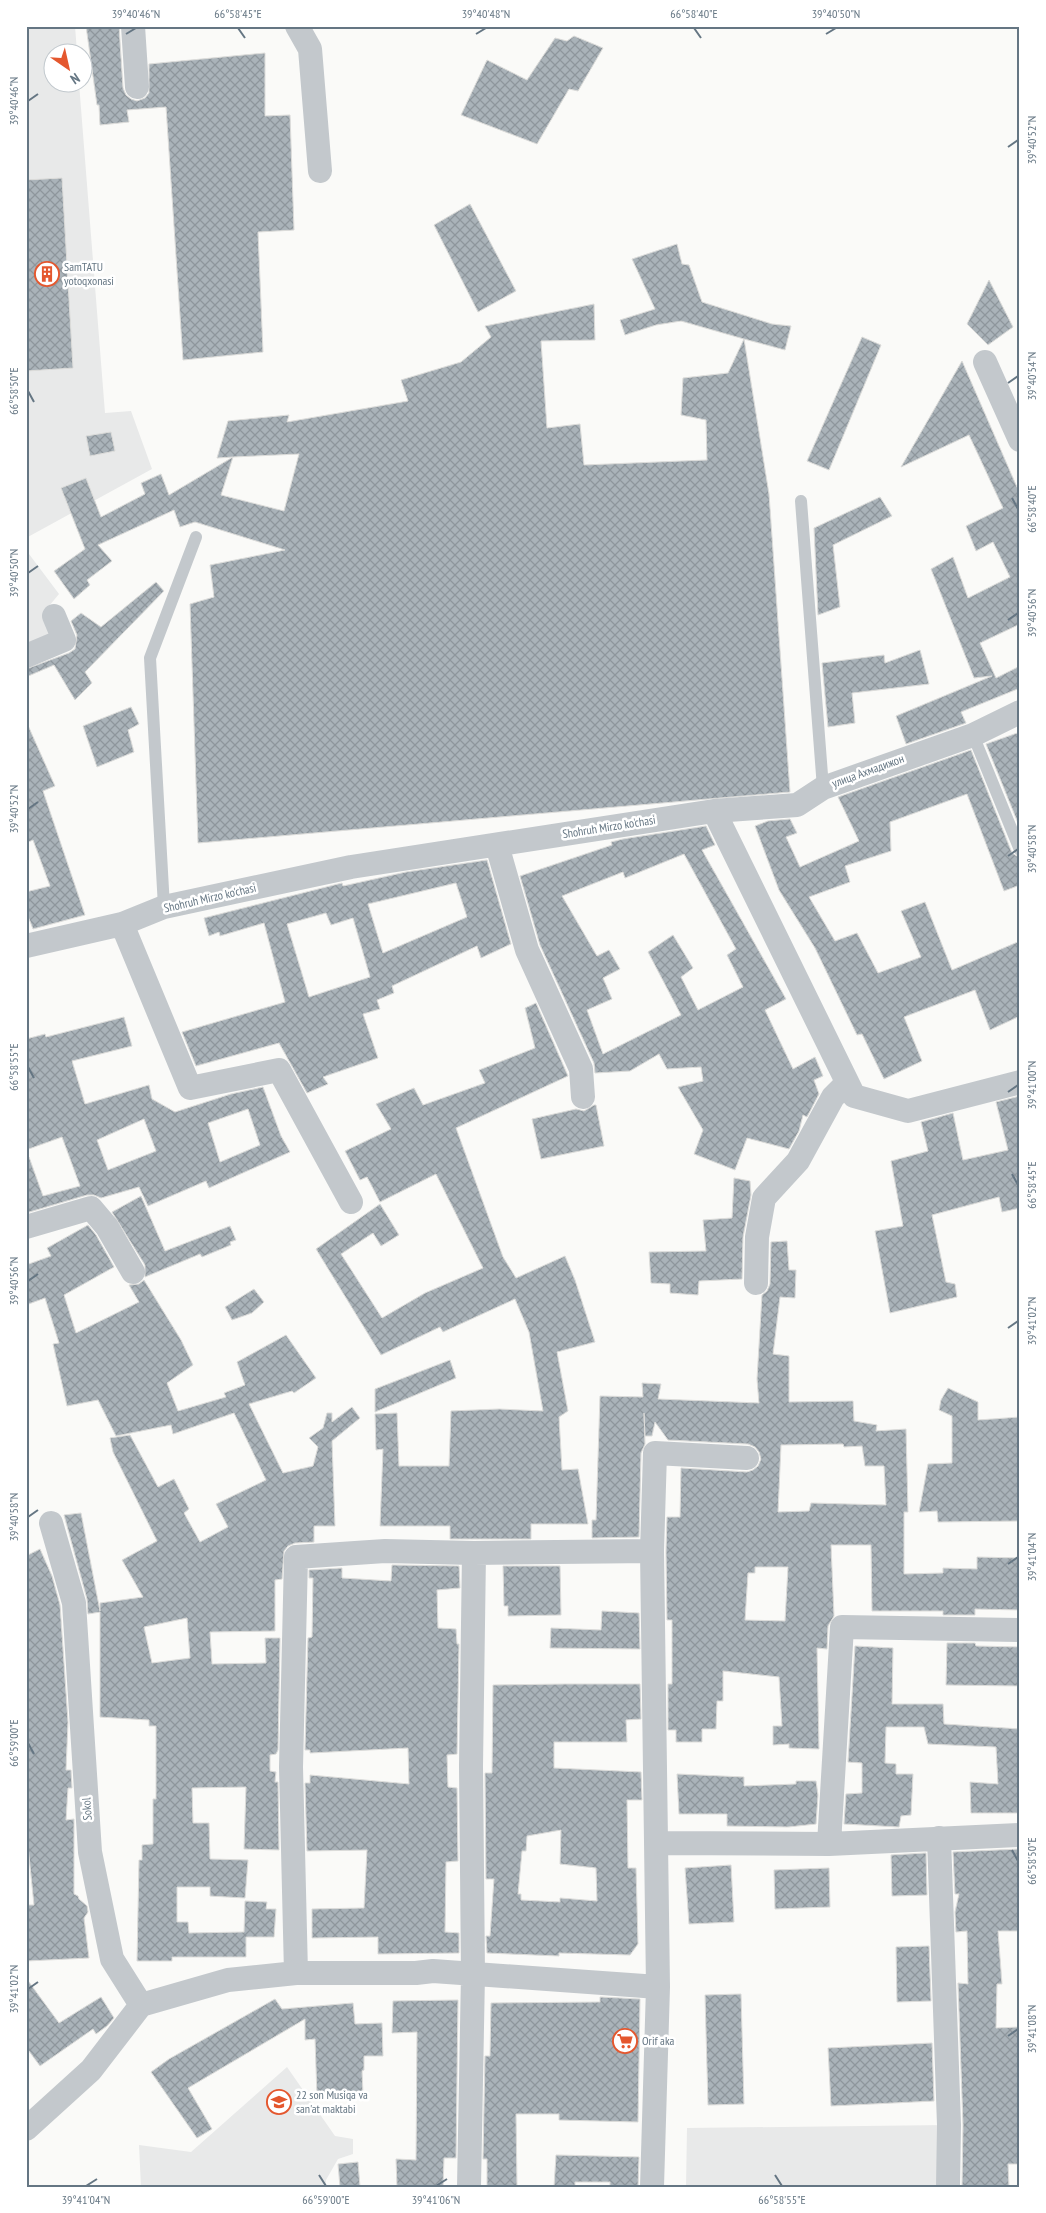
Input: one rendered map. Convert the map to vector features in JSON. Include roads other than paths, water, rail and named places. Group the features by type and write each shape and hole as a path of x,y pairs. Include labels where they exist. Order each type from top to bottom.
{"street":[{"path":"133,26 137,87"},
{"path":"297,26 310,49 320,171"},
{"path":"986,362 1020,440"},
{"path":"26,656 64,640 54,616"},
{"name":"улица Ахмадижон","path":"714,811 796,806 823,788 973,735 1020,712"},
{"path":"714,811 854,1096 908,1111 1020,1082"},
{"name":"Shohruh Mirzo ko'chasi","path":"26,946 122,924 164,907 351,867 714,811"},
{"path":"497,845 527,950 581,1069 584,1097"},
{"path":"122,924 190,1088 279,1070 351,1202"},
{"path":"756,1283 758,1237 764,1198 798,1161 832,1097 848,1083"},
{"path":"26,1227 90,1208 108,1226 133,1272"},
{"path":"652,2187 658,1987 658,1843 652,1550 655,1453 747,1458"},
{"name":"Sokol","path":"50,1523 74,1603 90,1852 112,1959 141,2006"},
{"path":"296,1973 291,1766 296,1557 385,1551 474,1554 652,1550"},
{"path":"469,2187 473,1974 471,1766 474,1554"},
{"path":"829,1844 842,1627 1020,1630"},
{"path":"658,1843 829,1844 1020,1835"},
{"path":"939,1838 949,2125 948,2187"},
{"path":"26,2129 91,2070 141,2006 228,1980 296,1973 416,1973 434,1971 658,1987"}],"lane":[{"path":"801,501 823,788"},
{"path":"164,907 150,658 196,537"},
{"path":"973,735 1020,850"}],"place":[{"name":"SamTATU yotoqxonasi","path":"47,274"},
{"name":"Orif aka","path":"625,2041"},
{"name":"22 son Musiqa va san'at maktabi","path":"279,2102"}]}
